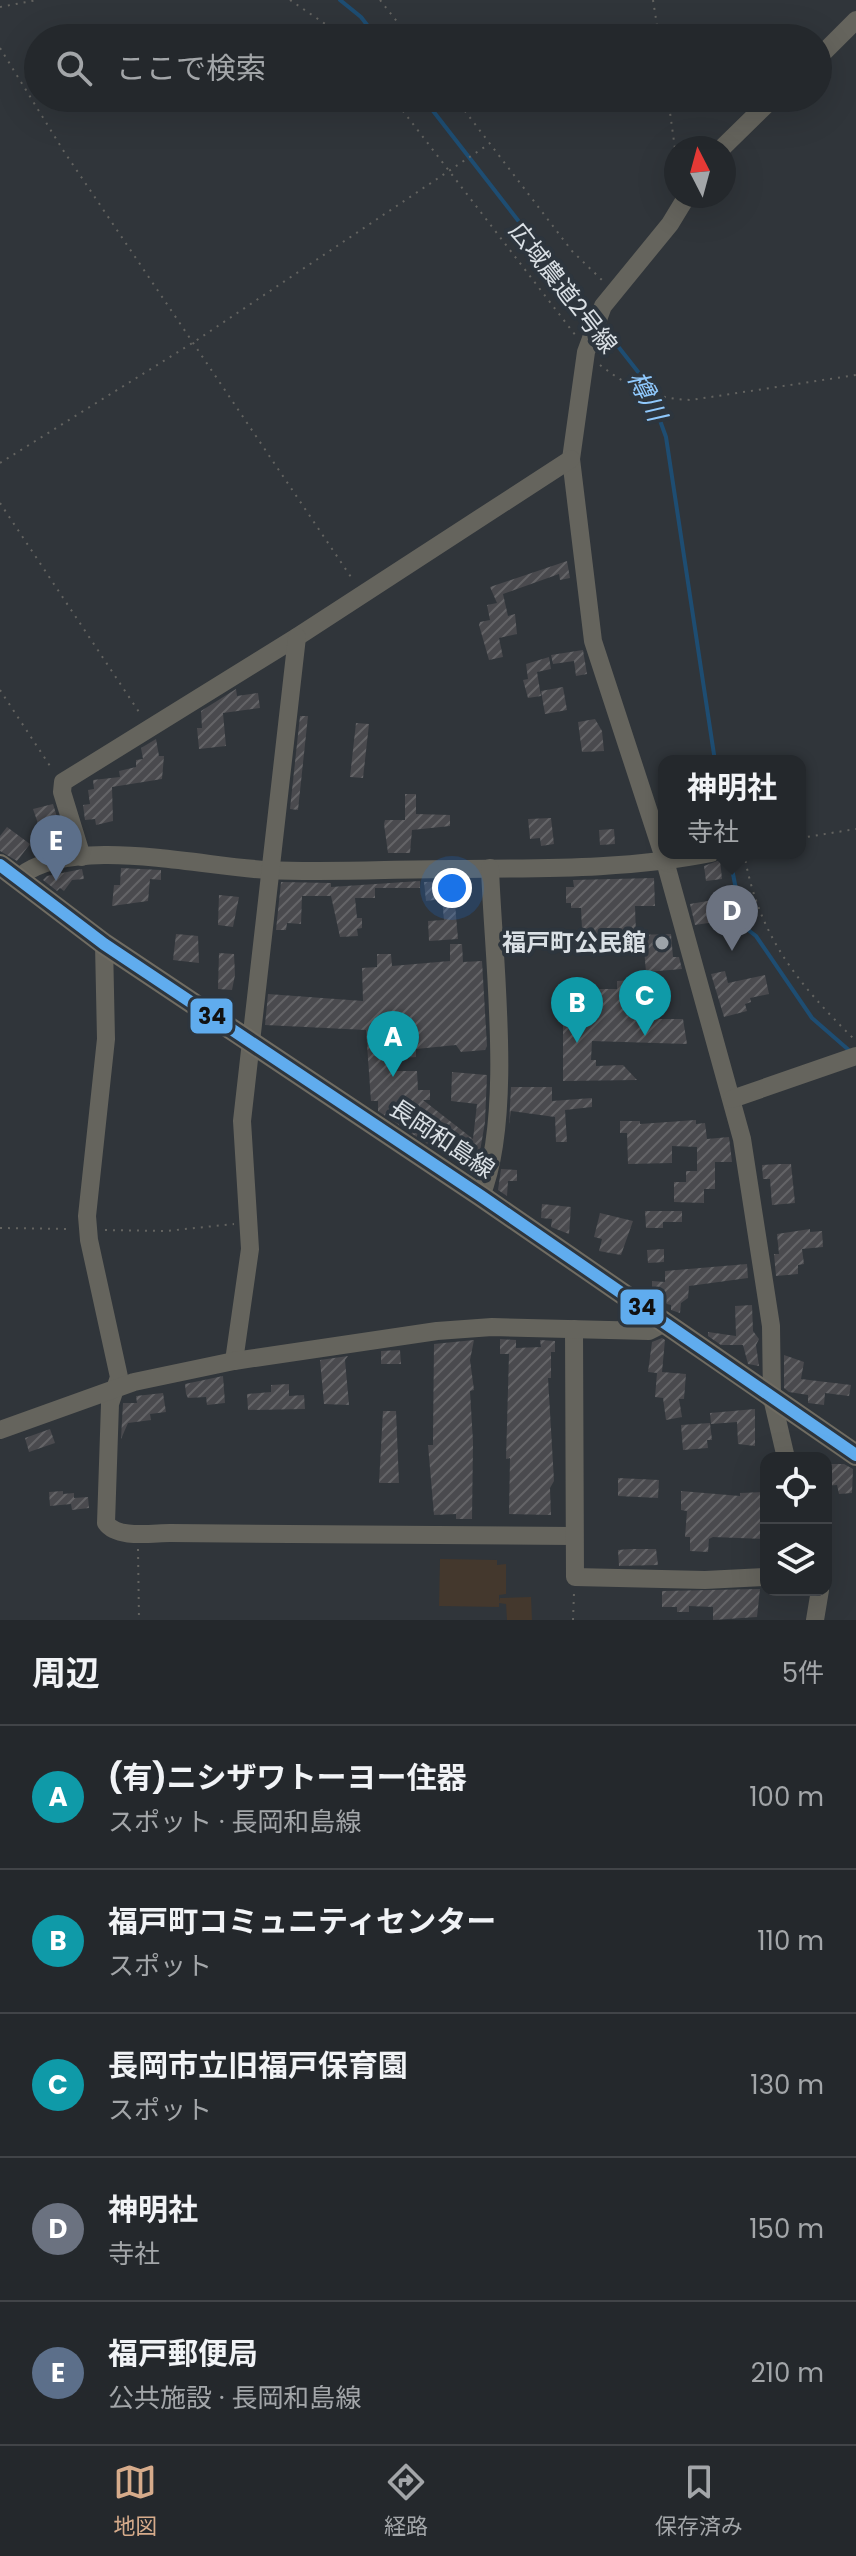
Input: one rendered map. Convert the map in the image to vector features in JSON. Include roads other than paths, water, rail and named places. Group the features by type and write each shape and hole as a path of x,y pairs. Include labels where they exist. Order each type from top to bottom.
{"main road":[{"name":"長岡和島線","path":"9,871 104,944 481,1196 856,1455"}],"street":[{"path":"832,44 856,20"},
{"path":"734,136 759,112"},
{"path":"658,840 593,641 571,459 586,352 592,331 608,298 680,208"},
{"path":"82,857 62,792 63,782 297,637 571,459"},
{"path":"234,1361 250,1249 241,1141 249,1041 297,637"},
{"path":"9,871 71,857 119,856 268,870 490,868 676,859"},
{"path":"665,861 744,1152 771,1326 772,1398 785,1452"},
{"path":"481,1196 491,1172 499,1080 490,868"},
{"path":"104,944 106,1039 88,1229 119,1377 110,1404 106,1523 118,1532 137,1533 573,1536"},
{"path":"732,1099 849,1059"},
{"path":"0,1430 189,1368 437,1331 649,1331 665,1323"},
{"path":"574,1329 575,1577 705,1580 760,1577"},
{"path":"815,1620 819,1596"}],"waterway":[{"name":"樽川","path":"340,0 366,24"},
{"name":"樽川","path":"434,112 593,317"},
{"name":"樽川","path":"602,326 646,382 666,437 714,755"},
{"name":"樽川","path":"730,859 743,926 756,936 812,1018 851,1052"}],"place":[{"name":"福戸郵便局","path":"56,881"},
{"name":"福戸町公民館","path":"662,943"},
{"name":"神明社","path":"732,951"},
{"name":"長岡市立旧福戸保育園","path":"645,1036"},
{"name":"福戸町コミュニティセンター","path":"577,1043"},
{"name":"(有)ニシザワトーヨー住器","path":"393,1077"}]}
